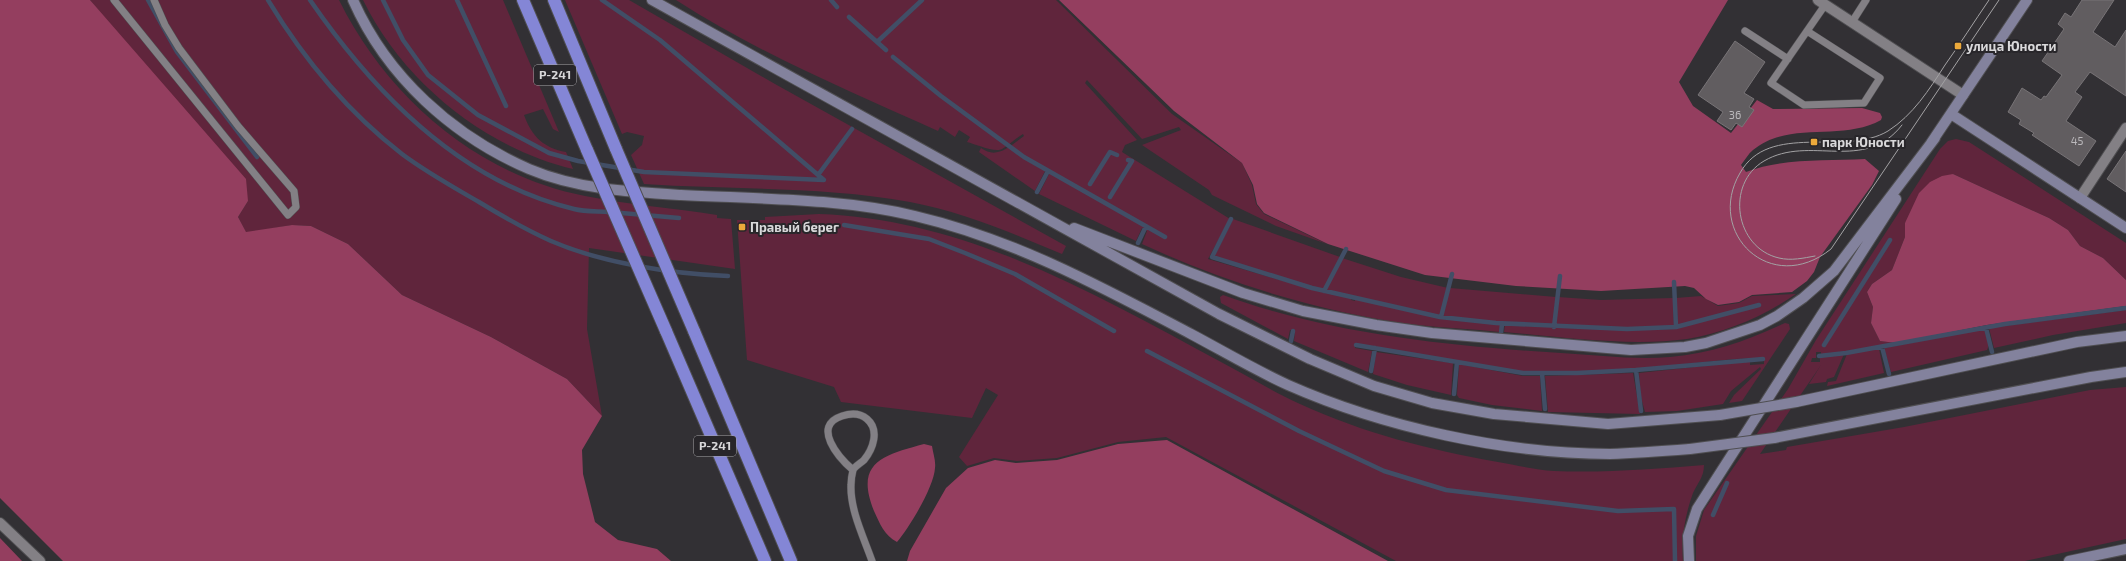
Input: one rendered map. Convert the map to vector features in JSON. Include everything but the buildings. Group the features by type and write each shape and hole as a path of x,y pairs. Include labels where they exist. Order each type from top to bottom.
{"highway":[{"name":"Р-241","path":"522,0 765,561"},
{"name":"Р-241","path":"554,0 791,561"}],"main road":[{"path":"353,0 385,55 415,92 446,120 483,146 531,169 566,181 646,193 800,200 863,206 913,215 976,233 1050,262 1275,379 1338,405 1388,422 1514,447 1562,452 1609,454 1690,449 1774,438 2091,377 2126,372"},
{"path":"652,0 1219,314 1310,359 1374,386 1425,401 1494,414 1608,424 1720,415 1796,402 2077,342 2126,336"},
{"path":"1690,561 1688,536 1697,509 1935,138 2028,0"},
{"path":"1951,114 2126,228"},
{"path":"1040,214 1243,293 1303,311 1376,325 1432,333 1631,350 1686,347 1706,343 1760,324 1777,316 1803,298 1834,271 1935,138"},
{"path":"2069,561 2126,549"}],"street":[{"path":"1822,2 1963,95"},
{"path":"2080,198 2126,128"},
{"path":"0,522 40,561"}],"lane":[{"path":"114,0 288,215 296,207 294,191 238,126 179,48 165,25 154,0"},
{"path":"1852,22 1866,0"},
{"path":"1807,31 1880,78 1864,103 1804,105 1771,83 1807,31 1822,2"},
{"path":"1745,30 1788,59"},
{"path":"853,470 833,448 828,437 830,425 836,418 856,413 870,422 874,430 871,451 853,470 851,486 854,505 872,561"}],"shaded area":[{"path":"0,0 90,0 246,179 248,201 238,217 246,232 292,225 311,226 348,244 402,295 491,337 567,379 602,416 582,450 583,474 595,522 618,540 657,549 671,561 63,561 0,498"},
{"path":"90,0 339,0 359,35 382,69 409,99 440,126 472,150 508,170 545,186 585,196 717,215 717,218 731,219 735,269 589,248 587,329 602,416 567,379 491,337 402,295 348,244 311,226 292,225 246,233 238,217 248,201"},
{"path":"363,0 503,0 559,132 553,129 543,109 524,115 527,123 535,135 545,144 551,148 566,152 573,169 540,159 509,145 478,128 450,107 424,84 400,58 380,30"},
{"path":"565,0 629,0 775,84 1066,246 1062,254 968,217 910,202 844,193 644,184 631,155 642,145 644,136 627,132 622,134"},
{"path":"676,0 1056,0 1172,114 1242,163 1252,185 1256,204 1264,214 1327,244 1276,226 1212,195 1209,190 1142,145 1181,130 1179,127 1142,139 1087,80 1085,83 1137,140 1125,145 1122,152 1230,219 1208,259 1311,289 1351,298 1351,300 1355,301 1355,298 1440,318 1500,325 1500,332 1418,325 1347,313 1277,295 1208,272 1142,244 1147,231 1142,228 1136,241 1039,194 1049,174 1045,171 1035,191 979,152 981,148 992,153 1003,150 1024,136 1023,134 1002,149 995,150 967,142 970,137 959,130 955,137 940,127 938,131 771,54"},
{"path":"1059,0 1728,0 1679,82 1693,106 1731,133 1757,100 1773,109 1862,108 1880,113 1882,117 1881,120 1850,130 1799,133 1767,141 1753,150 1741,165 1746,172 1775,164 1790,162 1865,159 1879,171 1872,185 1820,257 1814,272 1807,281 1792,292 1752,295 1739,302 1718,305 1706,299 1694,288 1685,286 1601,291 1516,286 1425,275 1328,244 1264,213 1257,204 1253,185 1242,163 1174,111"},
{"path":"1956,139 1969,142 2126,243 2126,280 2103,258 2080,246 2068,230 2049,218 1953,174 1905,223 1905,237 1892,270 1872,284 1867,292 1873,307 1871,323 1880,341 1896,343 1821,355 1821,352 1816,352 1816,358 1812,358 1811,362 1820,362 1820,357 1844,354 1834,377 1827,379 1826,382 1809,384 1821,365 1760,454 1786,450 1787,447 1904,427 2090,390 2126,387 2126,539 2025,561 1696,561 1696,536 1704,510 1788,389 1816,340 1940,149 1948,141","holes":["1890,238 1892,239 1825,346 1822,345"]},
{"path":"1953,174 2049,218 2068,230 2080,246 2103,258 2126,280 2126,306 1987,325 1896,343 1880,341 1871,323 1873,307 1867,292 1872,284 1892,270 1905,237 1905,223 1919,193 1930,182 1942,176"},
{"path":"819,214 873,219 926,230 978,245 1028,264 1126,311 1290,399 1348,424 1372,432 1447,452 1547,470 1610,471 1704,465 1703,473 1693,493 1686,518 1683,535 1683,561 1396,561 1166,437 1118,442 1057,458 1017,461 994,458 967,466 959,457 998,395 986,388 972,418 841,402 834,387 747,360 737,220 765,220 765,217"},
{"path":"1233,219 1340,257 1323,290 1214,257"},
{"path":"1342,258 1401,277 1448,288 1441,316 1325,290"},
{"path":"1450,288 1556,297 1553,325 1496,323 1443,316"},
{"path":"1796,294 1771,309 1730,328 1716,333 1687,339 1620,342 1504,332 1505,325 1625,330 1675,329 1760,306 1759,304 1678,325 1676,298 1701,296 1718,306 1739,303 1752,296"},
{"path":"1223,295 1305,320 1390,336 1433,342 1518,350 1616,357 1656,358 1701,353 1757,335 1785,323 1789,324 1790,329 1742,401 1729,403 1734,395 1761,369 1760,367 1731,391 1723,404 1677,411 1645,412 1640,394 1639,373 1750,361 1750,365 1764,364 1764,358 1735,359 1636,369 1576,372 1522,372 1355,344 1355,348 1372,351 1368,372 1294,341 1295,331 1290,330 1288,339 1221,303 1220,297"},
{"path":"1558,297 1601,300 1673,298 1674,326 1628,328 1555,325"},
{"path":"2126,310 2126,323 2053,335 1994,348 1989,328"},
{"path":"1984,329 1989,345 1987,350 1891,372 1884,348"},
{"path":"1879,349 1884,373 1827,386 1828,382 1836,381 1847,354"},
{"path":"1376,352 1453,363 1451,395 1407,385 1373,374"},
{"path":"1459,364 1523,376 1540,376 1542,411 1492,405 1459,398 1457,395"},
{"path":"1633,373 1640,414 1548,412 1545,376"},
{"path":"1167,440 1388,561 907,561 910,551 946,488 968,468 995,460 1016,463 1057,460 1118,444"},
{"path":"924,444 932,446 935,463 934,476 920,507 897,542 886,533 880,525 874,511 869,495 868,481 870,471 876,463 885,457 896,452"},
{"path":"0,538 22,561 0,561"}],"waterway":[{"path":"148,0 177,52 257,157"},
{"path":"268,0 296,43 345,102 382,138 420,167 523,228 571,249 615,261 661,270 728,276"},
{"path":"310,0 335,35 362,68 392,100 423,129 457,156 494,178 533,196 578,210 679,218"},
{"path":"383,0 403,40 428,75 478,115 549,153 578,161 644,172 824,180 660,40 602,0"},
{"path":"457,0 506,106"},
{"path":"831,0 837,7"},
{"path":"877,42 922,0"},
{"path":"849,17 886,50"},
{"path":"893,57 941,96 1024,157 1165,237"},
{"path":"818,175 852,129"},
{"path":"1090,184 1110,152 1117,155"},
{"path":"1110,197 1132,161 1128,160"},
{"path":"1037,192 1048,171"},
{"path":"1231,219 1212,257 1312,288 1440,317 1496,323 1627,329 1676,327 1759,305"},
{"path":"844,225 929,239 965,253 1015,274 1114,331"},
{"path":"1138,243 1146,226"},
{"path":"1824,345 1890,240"},
{"path":"1324,291 1346,249"},
{"path":"1441,317 1452,274"},
{"path":"1554,327 1560,276"},
{"path":"1674,282 1676,327"},
{"path":"1819,356 1846,353 2005,324 2126,308"},
{"path":"1501,333 1502,324"},
{"path":"1986,328 1992,352"},
{"path":"1291,341 1293,331"},
{"path":"1356,345 1523,373 1577,373 1636,370 1763,359"},
{"path":"1882,347 1889,374"},
{"path":"1371,371 1375,348"},
{"path":"1147,351 1299,431 1384,471 1446,490 1618,511 1674,509 1675,561"},
{"path":"1454,394 1457,362"},
{"path":"1636,370 1641,411"},
{"path":"1542,373 1545,409"},
{"path":"1713,515 1727,483"}],"tram line":[{"path":"1989,0 1920,101 1913,110 1888,131 1870,138 1851,141 1788,144 1769,148 1753,157 1740,173 1731,195 1731,217 1738,236 1750,252 1767,262 1787,266 1808,262 1831,249 1999,0"},
{"path":"1815,256 1793,259 1779,258 1764,252 1753,242 1745,229 1740,214 1740,199 1744,184 1752,171 1764,161 1782,154 1800,151 1854,151 1871,148 1887,140 1902,125"}],"place":[{"name":"улица Юности","path":"1958,46"},
{"name":"парк Юности","path":"1814,142"},
{"name":"Правый берег","path":"742,227"}]}
